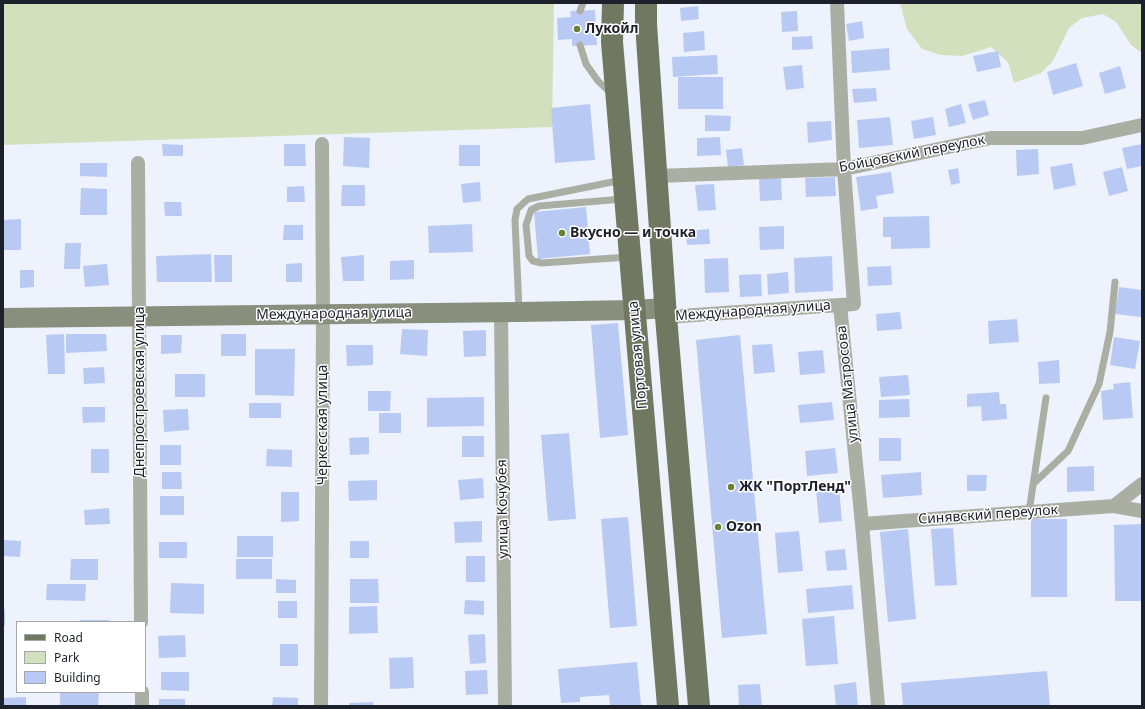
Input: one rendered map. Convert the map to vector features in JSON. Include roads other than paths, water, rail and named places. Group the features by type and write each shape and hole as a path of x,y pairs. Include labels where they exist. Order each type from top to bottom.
{"main road":[{"name":"Портовая улица","path":"613,3 612,42 616,98 668,706"},
{"path":"646,3 646,24 666,312 698,706"},
{"name":"Международная улица","path":"3,318 634,310 666,312"}],"street":[{"name":"улица Матросова","path":"836,3 844,169 854,304 840,304 878,706"},
{"name":"Бойцовский переулок","path":"657,176 844,169 991,138 1082,138 1142,125"},
{"name":"Черкесская улица","path":"321,706 323,314 322,144"},
{"name":"Днепростроевская улица","path":"138,163 141,621"},
{"name":"Международная улица","path":"666,312 840,304"},
{"name":"улица Кочубея","path":"505,706 510,312"},
{"path":"1114,506 1142,484"},
{"name":"Синявский переулок","path":"862,524 1114,506 1142,511"},
{"path":"142,693 142,706"}],"lane":[{"path":"580,11 583,3"},
{"path":"580,45 586,64 598,81 616,98"},
{"path":"624,189 539,206 531,210 526,225 529,256 534,261 542,263 630,257"},
{"path":"510,312 515,220 518,209 528,199 624,189"},
{"path":"1033,484 1068,451 1100,384 1110,332 1115,282"},
{"path":"1029,512 1046,398"}],"place":[{"name":"Лукойл","path":"577,29"},
{"name":"Вкусно — и точка","path":"562,233"},
{"name":"ЖК \"ПортЛенд\"","path":"731,487"},
{"name":"Ozon","path":"718,527"}]}
